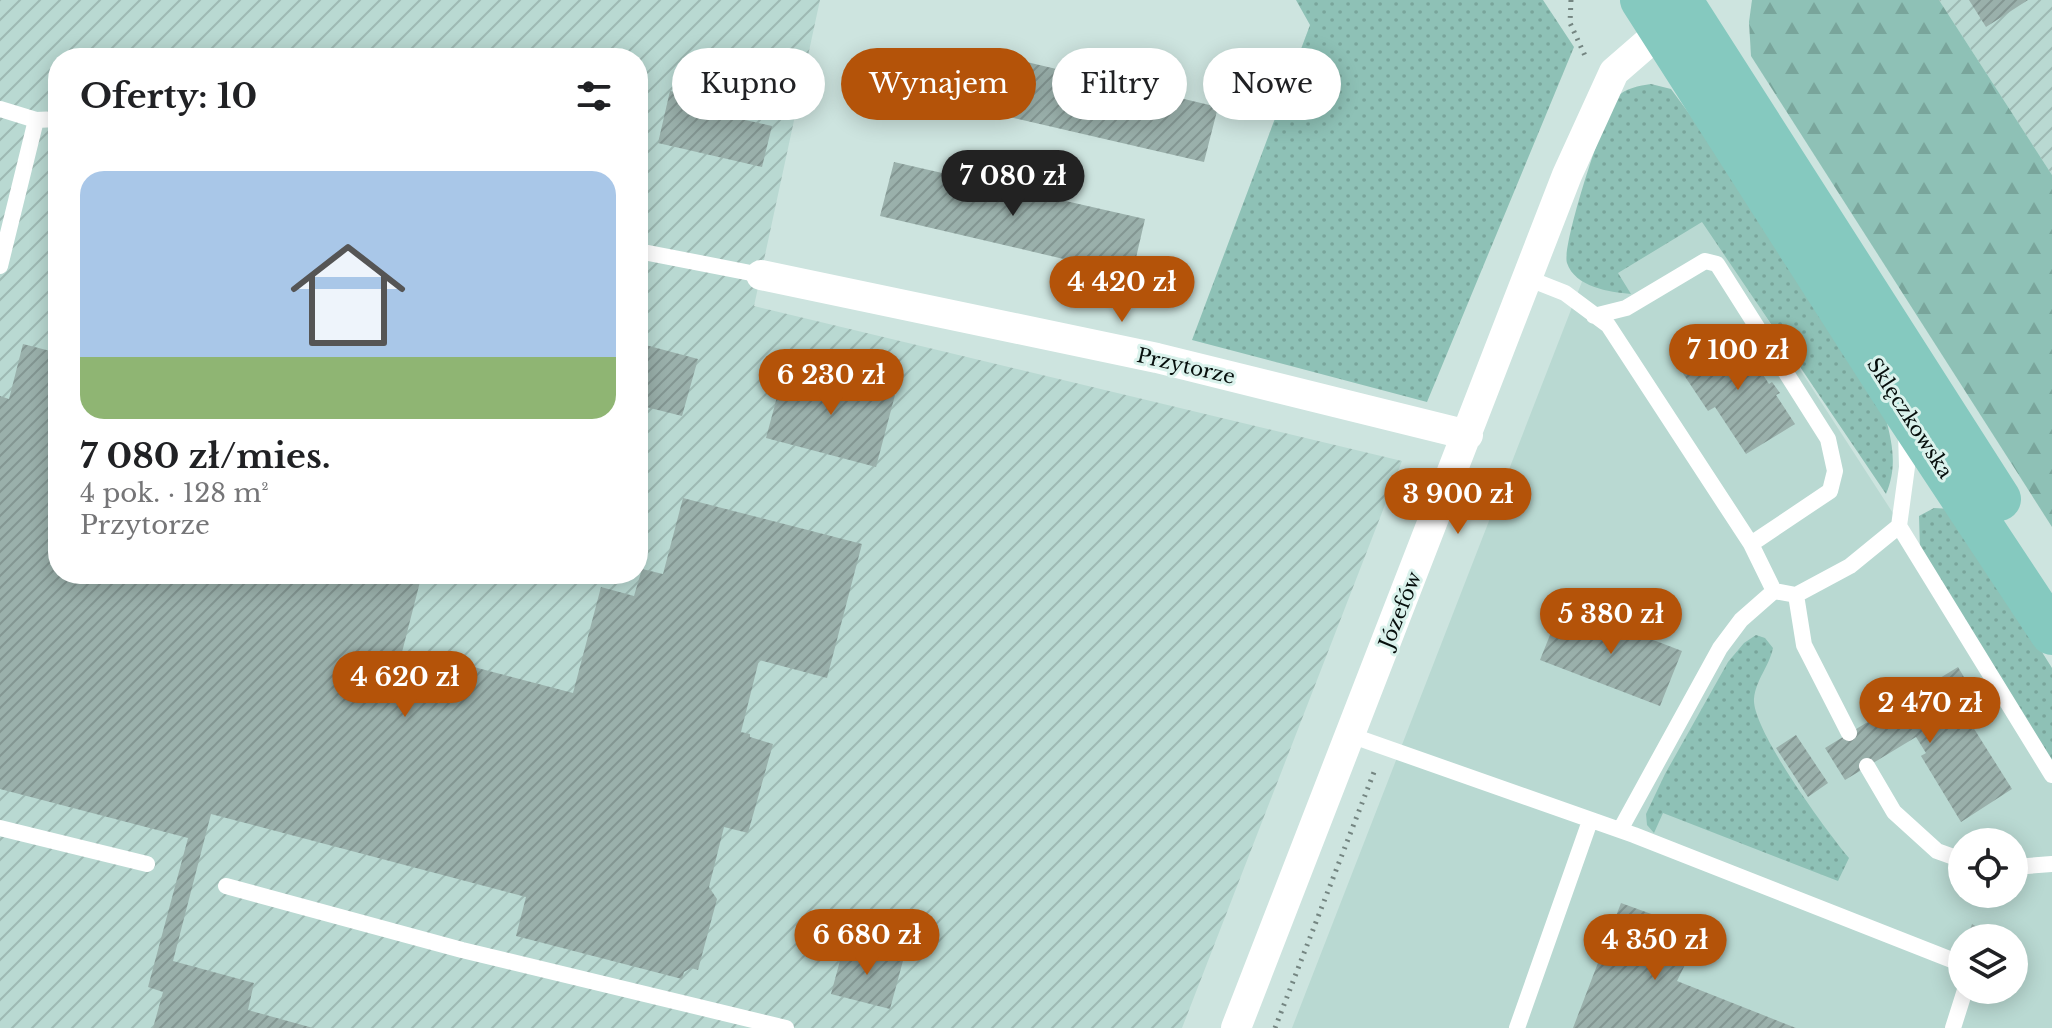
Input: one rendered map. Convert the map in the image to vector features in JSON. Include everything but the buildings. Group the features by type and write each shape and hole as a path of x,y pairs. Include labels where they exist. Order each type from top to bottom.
{"main road":[{"name":"Sklęczkowska","path":"1674,8 1905,411 2052,633"},
{"name":"Sklęczkowska","path":"1674,8 2052,582"}],"street":[{"name":"Józefów","path":"1236,1028 1567,175 1614,72 1674,8"},
{"name":"Przytorze","path":"761,275 1157,358 1468,435"}],"lane":[{"path":"0,109 36,120 48,119"},
{"path":"0,266 36,120"},
{"path":"648,253 761,275"},
{"path":"1594,316 1626,308 1705,261 1717,264 1828,439 1835,471 1830,491 1751,544"},
{"path":"1527,278 1565,293 1608,325 1751,544 1774,591"},
{"path":"1905,411 1907,467 1899,526 2052,775"},
{"path":"1774,591 1796,595 1850,566 1899,526"},
{"path":"1620,830 1720,648 1741,620 1774,591"},
{"path":"1796,595 1804,645 1849,733"},
{"path":"1350,735 1620,830 1948,959"},
{"path":"1867,766 1894,812 1937,851 1948,855"},
{"path":"1517,1028 1590,821"},
{"path":"0,828 147,864"},
{"path":"2028,866 2052,864"},
{"path":"226,886 462,950 786,1028"},
{"path":"1953,1028 1961,1004"}],"path":[{"path":"1275,1028 1384,747"}],"shaded area":[{"path":"0,0 820,0 810,48 672,48 672,120 794,120 754,306 1402,461 1182,1028 0,1028"},
{"path":"1939,0 2052,0 2052,175"},
{"path":"1638,119 2052,759 2052,1028 1292,1028 1637,140"}],"green space":[{"path":"1296,0 1543,0 1574,47 1427,402 1192,340 1274,120 1341,120 1341,48 1301,48 1310,25"},
{"path":"1752,0 1939,0 2052,175 2052,527 1751,56 1749,22"},
{"path":"1651,84 1671,89 1699,127 1886,419 1893,457 1886,494 1702,222 1618,273 1631,294 1594,287 1571,271 1567,252 1571,232 1585,179 1611,107 1624,91"},
{"path":"1934,508 1952,509 2052,668 2052,764 1920,550 1919,516"},
{"path":"1756,635 1765,638 1773,648 1755,692 1757,714 1792,780 1849,858 1838,881 1663,813 1654,833 1647,825 1646,814 1665,774 1728,662 1744,643"}]}
